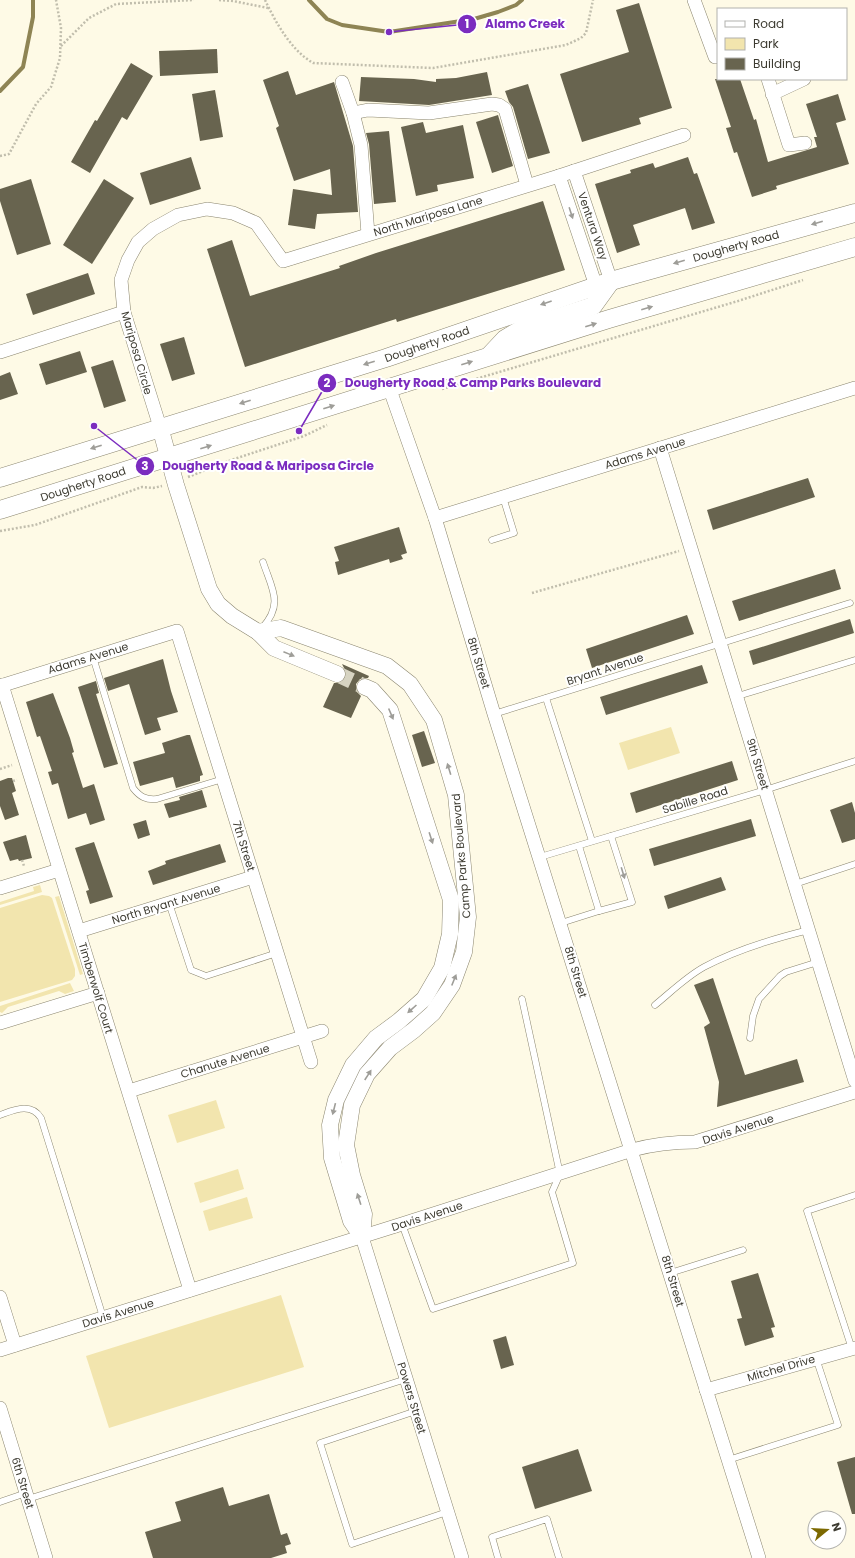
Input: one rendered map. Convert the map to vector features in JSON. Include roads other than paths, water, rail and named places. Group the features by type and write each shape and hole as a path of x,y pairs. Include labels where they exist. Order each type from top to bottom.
{"main road":[{"name":"Dougherty Road","path":"0,478 160,427 386,358 604,284 855,213"},
{"name":"Dougherty Road","path":"0,510 609,319 855,247"},
{"path":"488,357 505,338 522,329 593,306 604,284"}],"street":[{"path":"694,0 715,57 717,56"},
{"path":"768,80 789,145 805,143"},
{"path":"772,94 802,80"},
{"path":"342,82 353,113 361,145 368,234"},
{"path":"353,113 368,110 429,113 499,104 505,109 527,185"},
{"name":"North Mariposa Lane","path":"282,261 559,176 684,135"},
{"name":"Ventura Way","path":"574,171 604,284"},
{"name":"Ventura Way","path":"559,176 604,284"},
{"name":"Mariposa Circle","path":"160,427 124,312 121,280 128,260 138,242 153,229 178,215 207,209 239,215 256,223 282,261"},
{"path":"0,352 124,312"},
{"name":"8th Street","path":"389,387 435,518 494,714 561,923 759,1558"},
{"name":"Adams Avenue","path":"435,518 855,388"},
{"path":"160,427 209,589 218,604 232,616 258,632 274,648 338,674"},
{"name":"9th Street","path":"660,448 738,696 765,790 855,1081"},
{"name":"Camp Parks Boulevard","path":"258,632 281,628 387,666 410,684 434,720 456,795 468,917 464,952 452,985 433,1013 390,1048 367,1074 352,1105 346,1145 352,1175 364,1214 362,1237"},
{"name":"Adams Avenue","path":"1,686 177,631"},
{"name":"7th Street","path":"177,631 310,1062"},
{"name":"Timberwolf Court","path":"1,686 129,1091 190,1290"},
{"name":"Camp Parks Boulevard","path":"362,1237 351,1221 332,1158 330,1125 336,1100 353,1065 376,1038 399,1021 424,999 442,968 450,934 451,900 390,710 372,690 365,687"},
{"path":"0,888 59,870"},
{"name":"North Bryant Avenue","path":"78,931 253,877"},
{"path":"0,1024 98,993"},
{"name":"Chanute Avenue","path":"129,1091 322,1031"},
{"name":"Davis Avenue","path":"0,1350 362,1237 632,1150 653,1144 695,1142 855,1092"},
{"name":"Powers Street","path":"362,1237 462,1558"},
{"path":"0,1297 15,1345"},
{"name":"Mitchel Drive","path":"706,1390 854,1348"},
{"name":"6th Street","path":"0,1408 46,1558"}],"lane":[{"path":"492,540 514,533 503,497"},
{"path":"258,632 273,615 275,609 274,596 263,562"},
{"name":"Bryant Avenue","path":"494,714 850,603"},
{"path":"93,657 133,788 137,793 149,800 157,799 223,779"},
{"path":"738,696 855,660"},
{"path":"546,698 592,841"},
{"name":"Sabille Road","path":"540,857 765,790 855,761"},
{"path":"561,923 632,902 611,836"},
{"path":"579,846 599,911"},
{"path":"795,884 855,864"},
{"path":"169,903 191,970 206,976 277,953"},
{"path":"655,1005 689,977 705,967 775,939 809,930"},
{"path":"750,1038 753,1016 759,999 780,976 786,972 818,962"},
{"path":"402,1224 433,1309 573,1263 552,1192 560,1174 522,999"},
{"path":"0,1115 27,1108 33,1110 41,1118 104,1317"},
{"path":"854,1348 807,1211 855,1196"},
{"path":"670,1273 743,1250"},
{"path":"728,1460 838,1425 816,1358"},
{"path":"0,1502 27,1496 406,1379"},
{"path":"416,1411 320,1442 352,1544 447,1512"},
{"path":"498,1558 492,1537 547,1519 559,1558"}],"waterway":[{"path":"0,91 23,67 33,17 33,0"},
{"path":"309,0 327,19 342,25 389,32 474,19 516,5 522,0"}],"tunnel":[{"path":"337,674 365,687"}],"place":[{"name":"Alamo Creek","path":"389,32"},
{"name":"Dougherty Road & Mariposa Circle","path":"94,426"},
{"name":"Dougherty Road & Camp Parks Boulevard","path":"299,431"}]}
